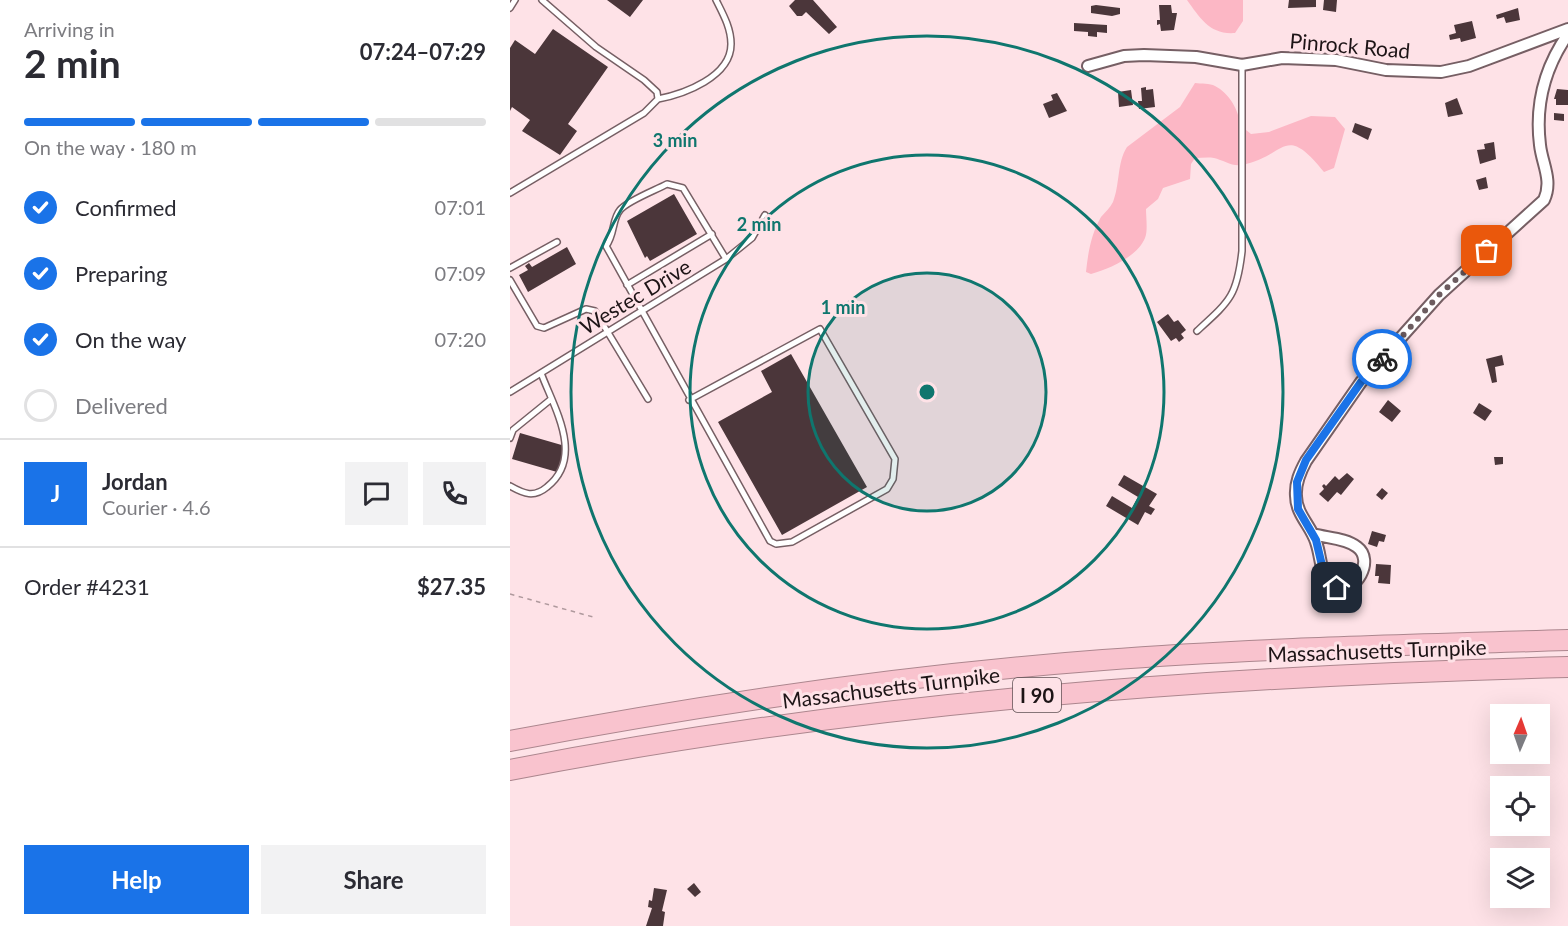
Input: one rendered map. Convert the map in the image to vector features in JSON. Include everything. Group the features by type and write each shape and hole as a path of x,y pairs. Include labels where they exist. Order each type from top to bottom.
{"highway":[{"name":"Massachusetts Turnpike","path":"510,741 651,716 785,696 1079,662 1255,650 1568,640"},
{"name":"Massachusetts Turnpike","path":"510,770 702,735 1015,696 1251,678 1568,667"}],"street":[{"name":"Pinrock Road","path":"1088,66 1138,55 1196,57 1242,65 1273,59 1316,59 1357,62 1386,70 1441,72 1469,66 1568,29"},
{"path":"1312,534 1358,547 1365,565 1357,579 1341,588 1330,583 1324,574 1312,534 1296,502 1297,482 1306,460 1361,382 1439,295 1544,200 1548,184 1540,140 1542,95 1551,62 1568,34"}],"lane":[{"path":"510,8 515,0"},
{"path":"542,0 596,47 644,80 657,93 658,99"},
{"path":"510,194 644,113 658,99 675,95 723,68 732,46 729,28 717,0"},
{"path":"1197,331 1232,296 1239,279 1242,251 1242,65"},
{"path":"689,400 820,329 896,459 893,479 887,489 792,542 776,544 770,541 689,400 606,246 614,235 615,220 620,209 668,184 683,188 726,259"},
{"name":"Westec Drive","path":"510,392 726,259 753,238 765,215"},
{"path":"627,285 712,234"},
{"path":"510,268 557,242"},
{"path":"510,280 537,326 544,328 586,309 594,311 648,399"},
{"path":"510,486 526,494 539,493 558,479 566,455 567,442 541,373"},
{"path":"510,438 513,430 550,400"}],"path":[{"path":"510,594 593,617"}],"shaded area":[{"path":"1187,0 1243,0 1243,21 1235,33 1219,31 1206,24"},
{"path":"1195,83 1213,85 1225,93 1235,108 1240,125 1251,134 1269,132 1311,116 1335,117 1345,129 1334,168 1324,172 1311,157 1292,145 1284,146 1268,156 1241,165 1214,158 1195,158 1191,164 1190,179 1163,188 1158,199 1146,209 1146,235 1136,251 1106,269 1091,274 1086,272 1092,237 1101,217 1113,202 1127,147 1180,107"}],"building":[{"path":"607,0 643,0 630,17"},
{"path":"795,0 813,0 837,27 829,34 806,12 802,16 797,16 789,6"},
{"path":"1289,0 1316,0 1316,7 1288,8"},
{"path":"1324,0 1337,0 1336,12 1323,10"},
{"path":"1159,5 1171,5 1172,13 1177,13 1174,30 1161,31 1160,24 1157,25 1157,20 1160,20"},
{"path":"1091,6 1120,8 1120,14 1112,16 1091,13"},
{"path":"1518,8 1520,20 1506,23 1504,17 1497,19 1496,15"},
{"path":"1472,21 1476,38 1461,42 1460,38 1450,40 1449,35 1456,33 1454,25"},
{"path":"1074,23 1107,25 1107,33 1097,32 1097,37 1088,36 1088,32 1074,31"},
{"path":"553,29 608,67 568,124 577,131 560,155 522,131 530,120 512,107 510,111 510,48 515,40 535,54"},
{"path":"1146,87 1146,90 1153,89 1155,107 1139,109 1138,101 1142,101 1141,88"},
{"path":"1557,89 1568,90 1568,105 1556,105 1556,99 1554,99"},
{"path":"1131,90 1133,105 1119,107 1118,92"},
{"path":"1057,93 1067,111 1049,118 1043,104 1053,100 1051,95"},
{"path":"1457,98 1463,114 1448,117 1445,103"},
{"path":"1554,113 1564,114 1564,121 1554,120"},
{"path":"1355,123 1372,129 1368,140 1352,132"},
{"path":"1494,142 1496,159 1480,164 1477,150 1485,149 1484,144"},
{"path":"1486,177 1488,188 1479,190 1476,180"},
{"path":"674,194 697,234 650,261 647,256 645,258 627,221"},
{"path":"567,247 576,264 528,292 519,275 528,270 525,266 529,263 532,267"},
{"path":"1168,314 1174,322 1178,320 1186,330 1181,334 1184,338 1179,342 1176,338 1171,341 1157,322"},
{"path":"791,354 867,487 782,535 718,422 772,392 761,371"},
{"path":"1502,355 1504,365 1495,367 1497,382 1492,383 1486,359"},
{"path":"1388,400 1401,411 1392,422 1379,412"},
{"path":"1479,403 1492,411 1485,421 1473,413"},
{"path":"520,433 565,446 557,472 512,459"},
{"path":"1494,457 1503,457 1503,464 1495,465"},
{"path":"1347,473 1354,479 1341,495 1337,492 1328,502 1319,494 1324,489 1322,486 1324,484 1326,486 1335,476 1339,480"},
{"path":"1124,475 1157,494 1149,506 1155,509 1151,515 1145,512 1138,525 1106,506 1112,496 1132,508 1138,497 1118,485"},
{"path":"1382,488 1388,493 1382,500 1376,495"},
{"path":"1372,531 1386,535 1384,542 1379,541 1377,547 1368,544"},
{"path":"1376,564 1391,565 1390,584 1378,583 1379,576 1375,576"},
{"path":"694,883 701,892 695,897 687,889"},
{"path":"654,888 667,890 662,911 665,912 663,926 646,926 652,908 648,907 649,900 652,901"}],"way so far":[{"path":"1382,359 1439,295 1487,251"}],"route":[{"path":"1337,588 1324,574 1316,540 1298,509 1297,482 1306,460 1340,416 1361,382 1382,359"}]}
